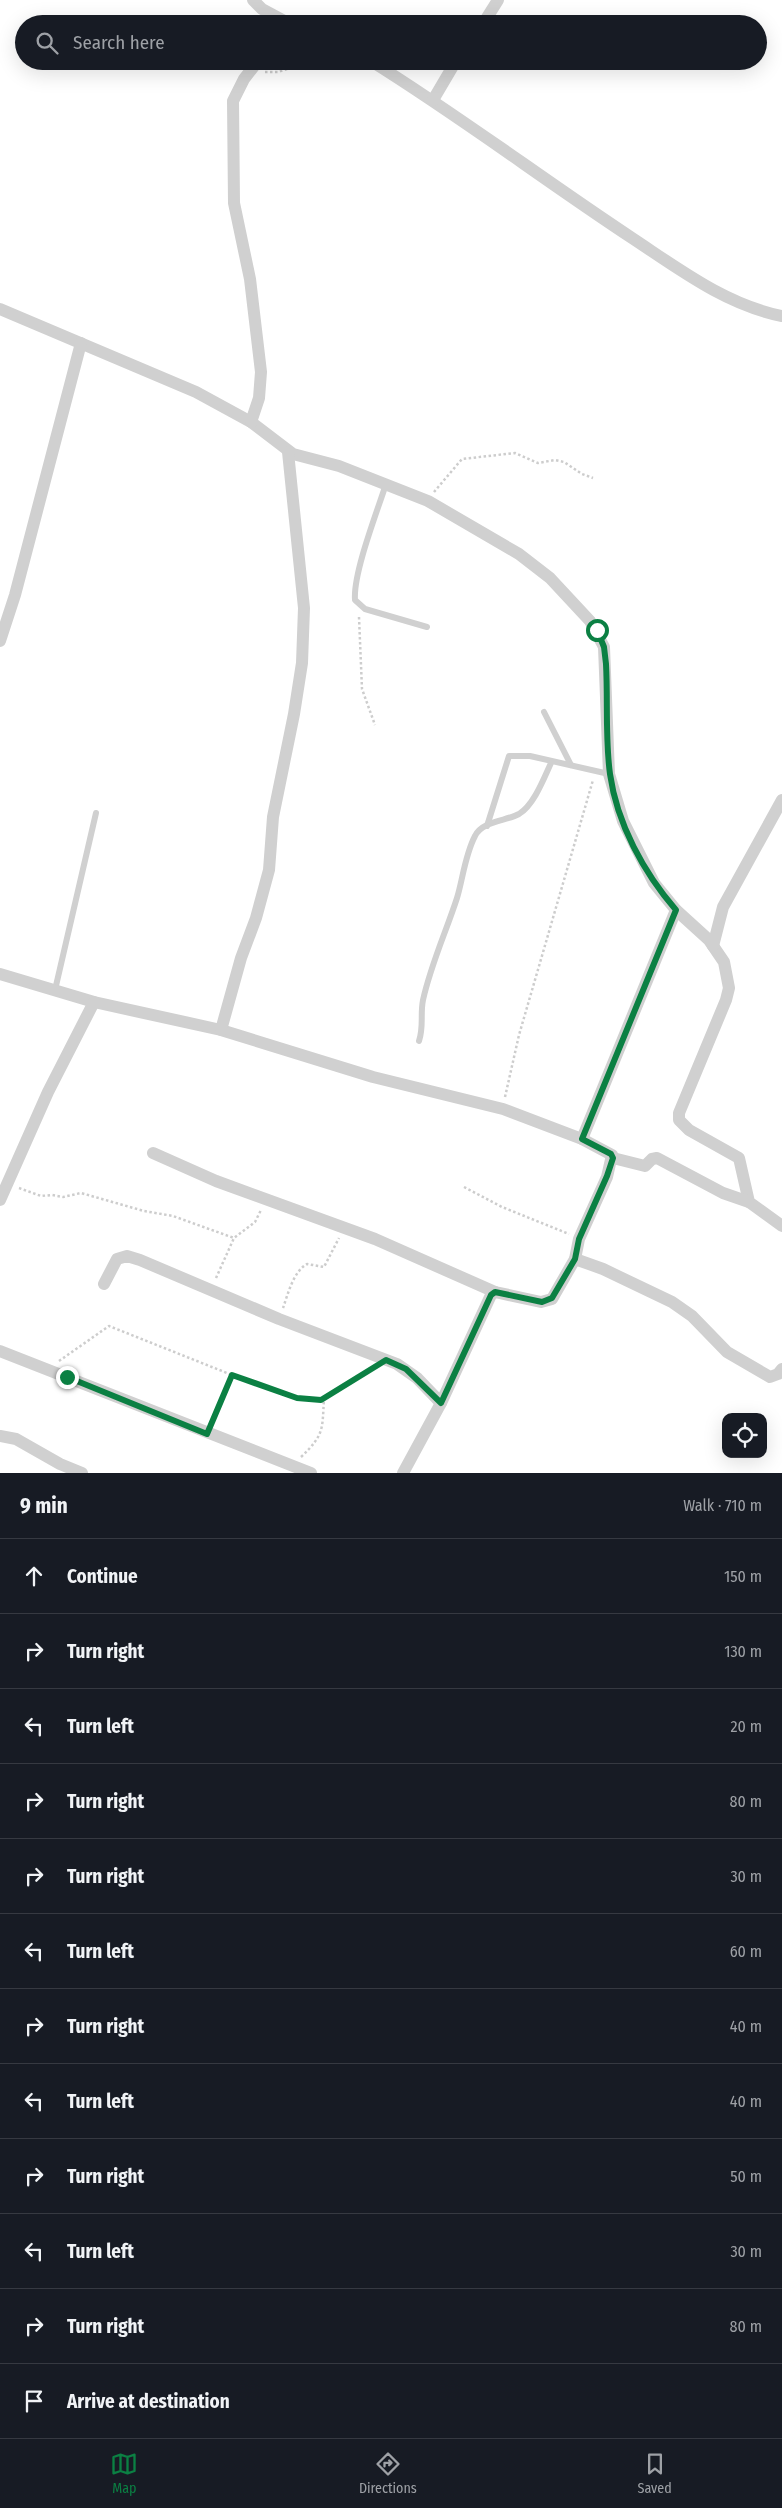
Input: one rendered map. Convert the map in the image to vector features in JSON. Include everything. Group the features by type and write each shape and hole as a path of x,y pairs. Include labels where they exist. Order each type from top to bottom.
{"street":[{"path":"253,0 271,15"},
{"path":"489,15 498,0"},
{"path":"251,422 259,398 261,372 250,280 234,203 232,169 233,101 252,70"},
{"path":"385,70 433,100 548,183 714,292 782,316"},
{"path":"433,100 451,70"},
{"path":"0,309 196,392 251,422 275,438 288,452 340,466 428,501 536,566 567,596 597,630 604,647 606,664 603,772 645,868 676,910 713,946 724,962 729,988 719,1021 678,1117 680,1123 689,1130 739,1158 749,1202"},
{"path":"0,640 17,586 81,343"},
{"path":"221,1030 269,870 273,817 294,714 302,663 303,591 288,452"},
{"path":"713,946 723,907 782,800"},
{"path":"582,1139 676,910"},
{"path":"0,974 94,1002 221,1030 373,1077 503,1109 582,1139 611,1154 613,1158 645,1166 652,1159 657,1158 723,1193 749,1202 782,1226"},
{"path":"0,1200 9,1184 48,1092 94,1002"},
{"path":"153,1154 216,1181 345,1227 495,1292 547,1302 552,1298 575,1259 579,1239 613,1158"},
{"path":"104,1284 117,1259 127,1256 406,1369 441,1403"},
{"path":"575,1259 603,1269 672,1302 692,1316 727,1352 770,1377 781,1375"},
{"path":"403,1473 441,1403 488,1298 495,1292"},
{"path":"0,1351 310,1473"},
{"path":"0,1436 16,1439 60,1464 82,1473"}],"lane":[{"path":"386,484 354,592 355,600 358,606 427,627"},
{"path":"544,712 571,766"},
{"path":"487,826 507,758 514,755 530,756 551,763 603,772"},
{"path":"420,1041 423,1027 421,1018 422,1003 435,955 457,898 476,834 487,826 520,814 527,806 551,763"},
{"path":"55,990 96,813"}],"path":[{"path":"270,70 278,72 284,70"},
{"path":"428,501 459,461 505,453 522,455 538,463 555,460 564,462 582,474 593,478"},
{"path":"358,606 363,669 362,689 376,725"},
{"path":"503,1109 519,1036 603,772"},
{"path":"9,1184 41,1196 63,1197 81,1193 144,1211 173,1216 234,1238"},
{"path":"464,1187 502,1207 579,1239"},
{"path":"211,1289 234,1238 255,1222 265,1203 274,1202"},
{"path":"279,1318 290,1289 303,1266 307,1264 324,1268 345,1227"},
{"path":"46,1369 109,1326 232,1375 297,1398 324,1399 386,1360"},
{"path":"207,1434 232,1375"},
{"path":"293,1465 309,1449 322,1431 324,1399"}],"route":[{"path":"67,1377 207,1434 232,1375 297,1398 321,1400 386,1360 406,1369 441,1403 491,1295 495,1292 542,1302 547,1302 552,1298 575,1259 579,1239 613,1158 611,1154 582,1139 676,910 654,883 645,868 631,840 614,795 610,774 606,664 604,647 597,630"}]}
